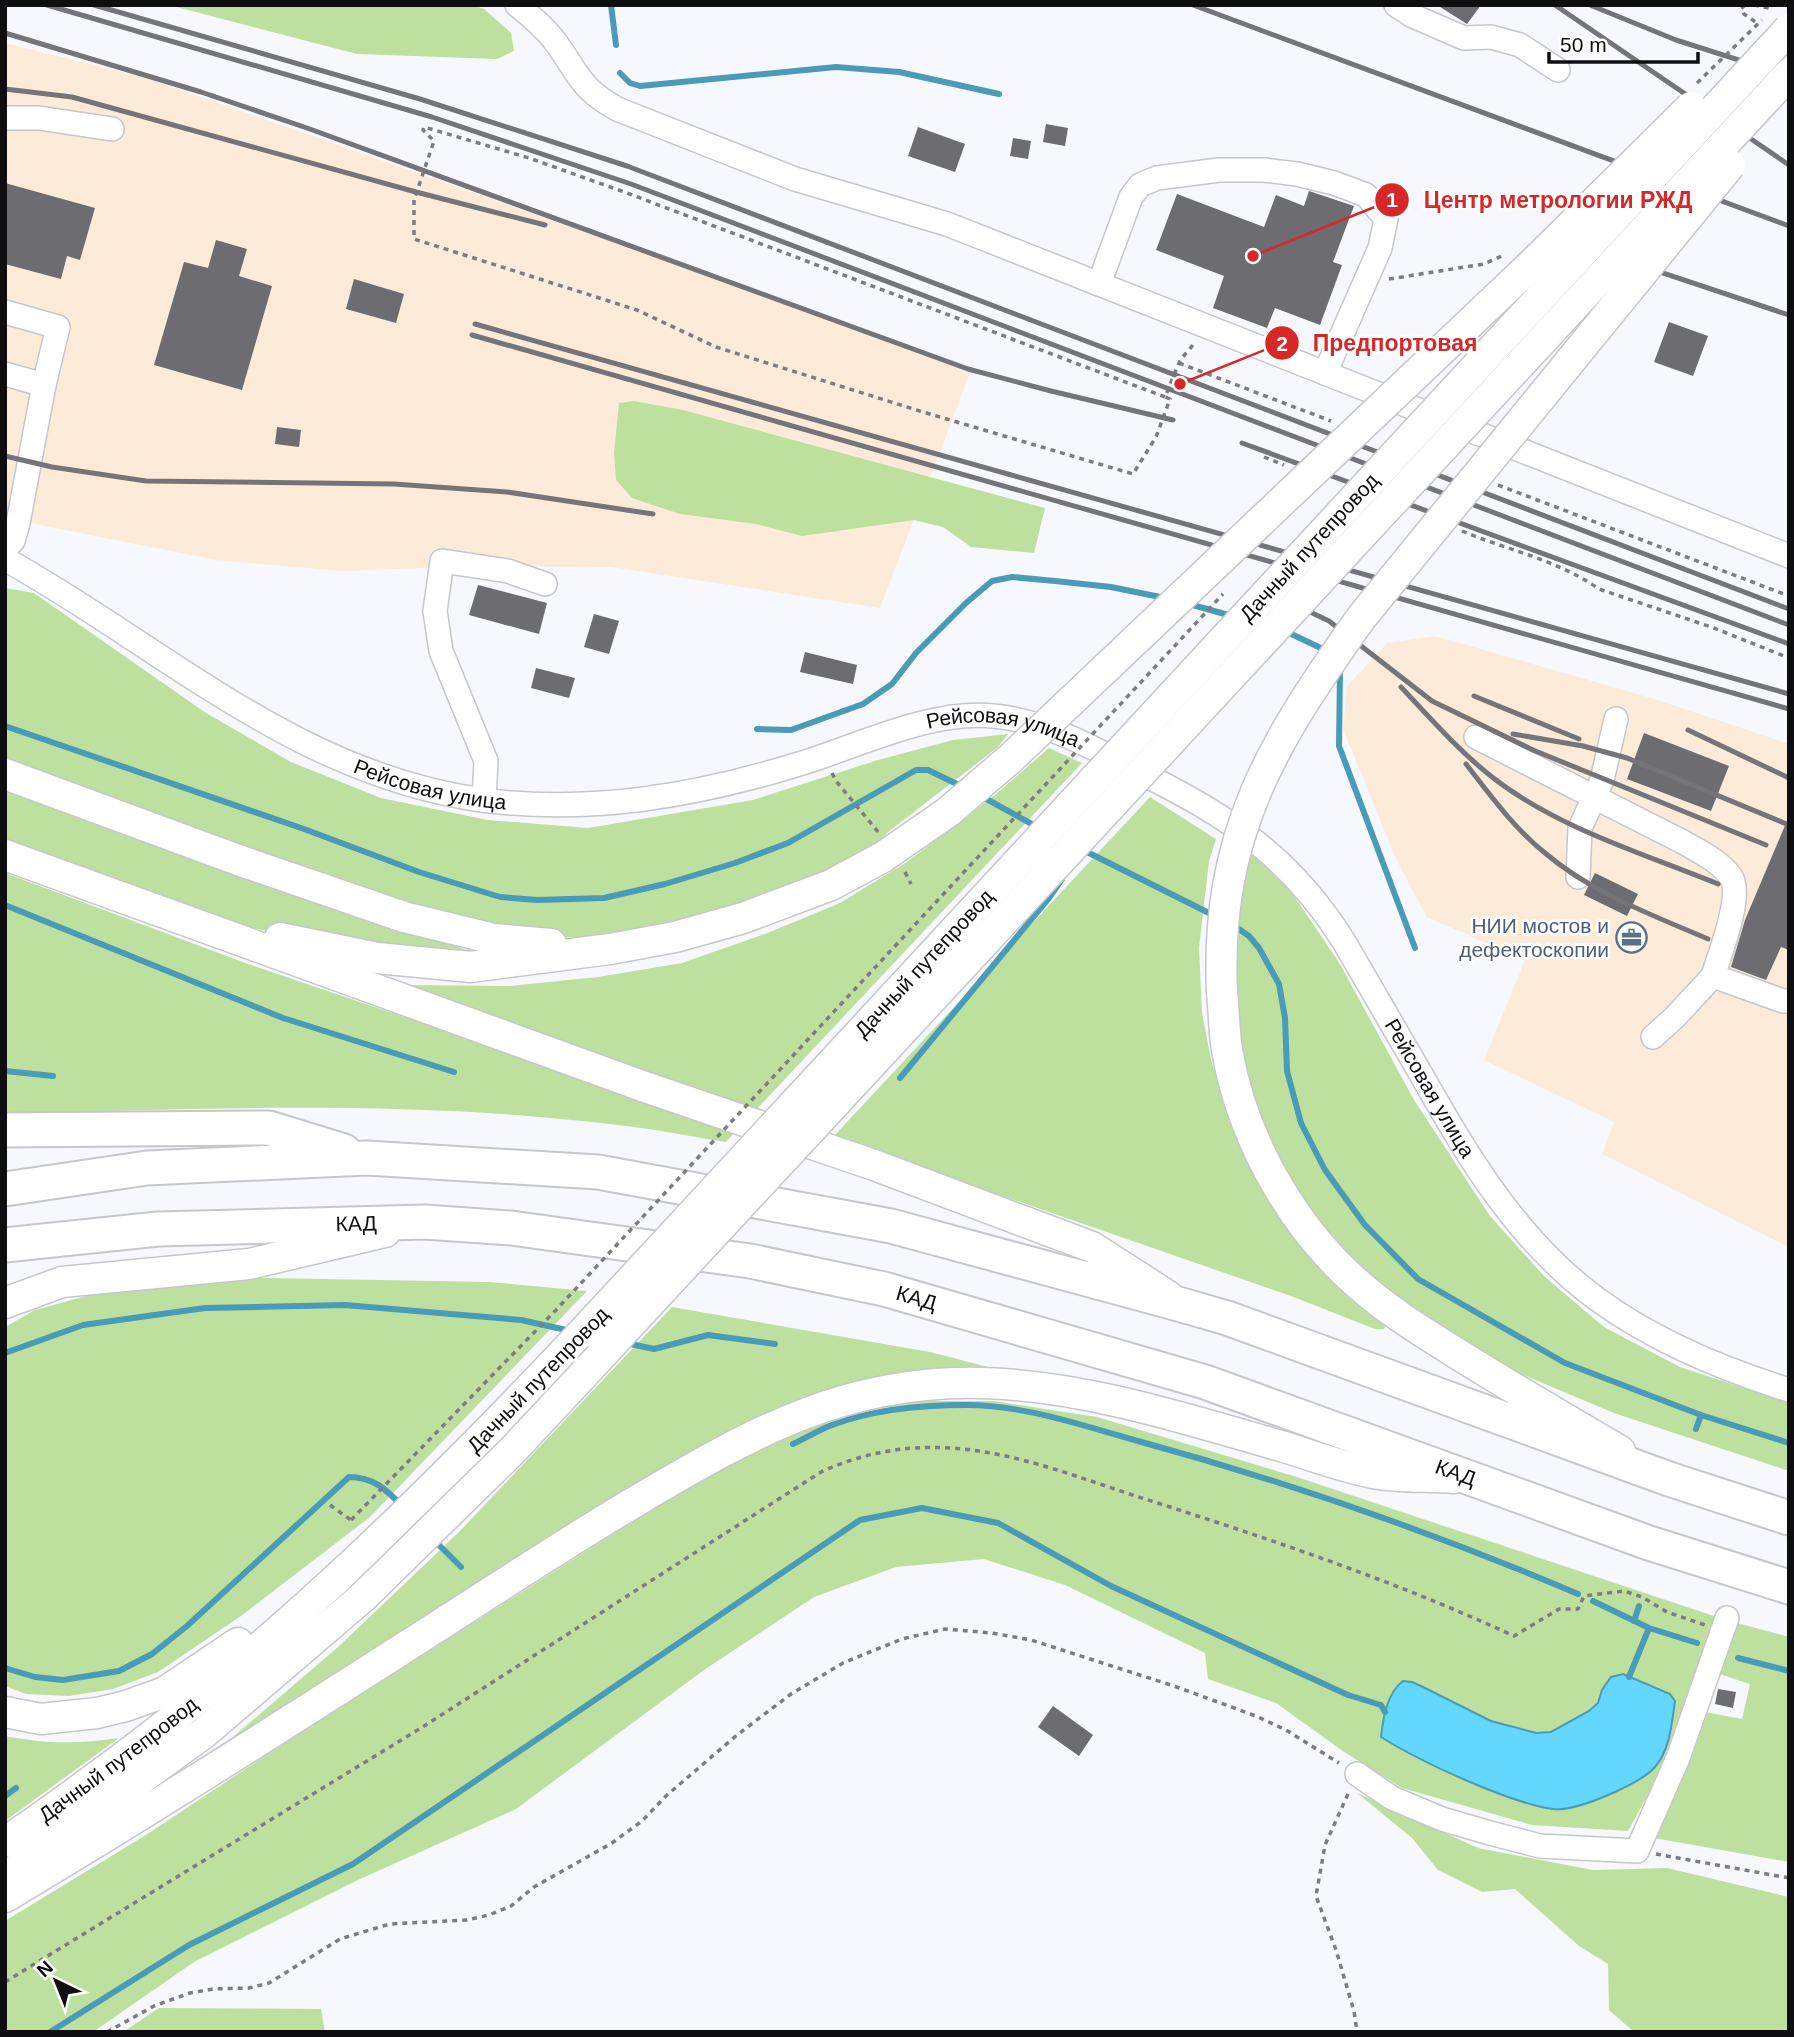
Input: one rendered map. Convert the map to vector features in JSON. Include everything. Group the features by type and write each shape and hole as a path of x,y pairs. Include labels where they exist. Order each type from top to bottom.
{"highway":[{"path":"5,1130 269,1128 367,1158"},
{"path":"5,1189 147,1168 367,1158 598,1172 891,1226 1227,1318 1670,1479 1789,1518"},
{"name":"КАД","path":"5,1245 158,1229 425,1222 511,1228 750,1261 884,1289 1205,1382 1649,1543 1789,1587"}],"main road":[{"path":"178,917 377,958 471,967 610,949 675,937 743,918 831,885 883,857 948,811 1011,758 1508,287 1755,44 1789,16"},
{"name":"Дачный путепровод","path":"5,1842 131,1752 293,1619 402,1518 508,1412 1789,29"},
{"name":"Дачный путепровод","path":"5,1877 151,1774 204,1733 364,1596 512,1451 1789,74"},
{"path":"1670,1479 1536,1403 1399,1318 1348,1275 1312,1236 1265,1161 1243,1112 1227,1049 1222,992 1222,927 1227,889 1243,821 1278,742 1310,690 1361,618 1703,197 1789,96"},
{"path":"5,774 404,917 494,939 610,949"},
{"path":"5,855 645,1087 874,1165 1092,1247 1182,1305"},
{"path":"5,1303 62,1282 249,1264 425,1222"},
{"path":"5,1897 325,1698 575,1538 687,1471 803,1413 856,1396 895,1388 951,1383 1011,1384 1067,1391 1169,1415 1375,1474 1469,1479"},
{"path":"5,1712 41,1719 97,1713 165,1692 252,1634 402,1518"}],"street":[{"path":"517,5 538,21 579,80 598,98 617,109 795,179 947,224 1789,556"},
{"path":"1396,5 1413,16 1464,38 1491,37 1520,45 1558,69"},
{"path":"5,118 39,118 112,130"},
{"path":"1099,285 1131,197 1140,185 1157,178 1219,170 1264,170 1334,183 1366,195 1386,219 1380,248 1325,373"},
{"path":"5,312 58,327 44,385 18,523 13,541 5,547"},
{"path":"5,374 44,385"},
{"name":"Рейсовая улица","path":"5,559 47,582 187,676 274,729 317,750 402,782 484,800 580,805 660,799 720,787 940,719 992,715 1024,721 1097,750 1170,788 1247,834 1292,873 1328,917 1494,1195 1546,1255 1597,1299 1677,1347 1789,1390"},
{"path":"484,800 486,761 441,651 435,611 442,561 508,571 545,584"},
{"path":"1578,877 1580,828 1602,780 1616,719"},
{"path":"1476,737 1683,842 1715,862 1731,877 1736,894 1713,976 1653,1037"},
{"path":"1713,976 1783,1002 1789,1001"},
{"path":"1357,1774 1392,1798 1442,1819 1490,1833 1540,1846 1637,1851 1678,1758 1725,1624"}],"path":[{"path":"1745,5 1741,9 1744,14 1757,23"},
{"path":"424,127 529,158 627,193 1165,397 1170,399 1156,437 1133,474 716,347 637,310 414,239 414,200 434,141 423,130 424,127"},
{"path":"1365,283 1484,264 1506,255"},
{"path":"1165,397 1179,363 1188,354 1203,326"},
{"path":"1179,363 1204,373"},
{"path":"1264,457 1289,466"},
{"path":"1455,528 1584,578 1599,589 1789,657"},
{"path":"330,1505 351,1520 556,1310 1226,590"},
{"path":"825,755 836,780 872,823"},
{"path":"5,1982 421,1728 821,1472 875,1453 916,1447 952,1448 1023,1461 1224,1524 1384,1582 1514,1636 1559,1609 1577,1609 1584,1596 1624,1591 1642,1597 1667,1612 1725,1624"},
{"path":"107,2032 153,2006 190,1993 249,1988 269,1983 340,1939 390,1924 467,1920 511,1906 534,1887 612,1843 642,1821 666,1796 791,1694 843,1663 902,1639 945,1629 1031,1640 1174,1686 1286,1730 1357,1774 1325,1845 1316,1896 1354,2011 1357,2032"},
{"path":"1637,1851 1789,1878"}],"shaded area":[{"path":"5,43 147,78 972,368 880,608 611,567 481,566 341,571 216,560 5,518"},
{"name":"НИИ мостов и дефектоскопии","path":"1435,636 1658,700 1789,744 1789,1247 1602,1154 1614,1122 1484,1060 1525,960 1427,917 1396,859 1343,729 1347,686 1387,643"}],"green space":[{"path":"169,5 473,5 484,9 511,33 514,51 497,59 357,54"},
{"path":"634,401 683,410 1045,508 1034,553 971,547 943,527 914,520 802,536 756,524 680,514 632,498 616,480 614,453 619,403"},
{"path":"5,588 34,593 206,713 291,762 381,798 488,820 588,828 753,800 878,760 953,740 1008,734 998,747 875,845 814,880 738,907 654,928 568,938 521,937 444,919 339,883 5,759"},
{"path":"1049,748 1082,763 753,1113 410,990 409,985 509,986 598,977 682,963 765,934 840,903 907,862 995,795"},
{"path":"5,786 340,912 439,941 466,950 470,954 377,950 303,939 216,918 131,890 5,843"},
{"path":"1150,797 1216,839 1209,861 1199,948 1202,1013 1211,1060 1235,1136 1279,1217 1350,1296 1387,1321 1384,1329 1375,1329 1291,1296 833,1137"},
{"path":"1249,851 1290,890 1340,964 1414,1100 1490,1216 1545,1277 1604,1327 1680,1367 1789,1403 1789,1471 1614,1413 1509,1369 1430,1323 1366,1278 1326,1237 1268,1147 1242,1077 1231,944"},
{"path":"5,873 248,964 737,1130 726,1142 625,1126 535,1116 384,1109 232,1108 5,1114"},
{"path":"159,1276 490,1282 587,1291 370,1517 241,1616 158,1672 113,1689 69,1696 26,1694 5,1686 5,1327 35,1310"},
{"path":"672,1307 930,1352 1019,1375 872,1382 498,1574 378,1646 220,1748 338,1647 459,1532"},
{"path":"910,1401 994,1401 1097,1417 1297,1477 1717,1617 1667,1760 1628,1831 1532,1825 1402,1788 1344,1752 1276,1703 1208,1679 1205,1653 1065,1585 984,1559 896,1567 814,1597 704,1670 516,1809 360,1879 194,1962 93,2032 5,2032 5,1921 149,1833 295,1736 717,1468 816,1426"},
{"path":"1737,1623 1789,1637 1789,1862 1654,1838 1705,1712 1742,1719 1750,1684 1716,1673"},
{"path":"5,1736 62,1742 119,1738 5,1821"},
{"path":"1357,1793 1478,1848 1593,1870 1667,1868 1789,1897 1789,2032 1634,2032 1609,2010 1608,1964 1579,1946 1515,1889 1482,1892 1438,1870 1412,1838"},
{"path":"159,2008 321,2009 325,2032 123,2032"}],"water":[{"path":"1623,1674 1670,1694 1675,1701 1667,1744 1660,1760 1647,1774 1607,1796 1577,1806 1553,1809 1513,1799 1441,1769 1381,1737 1390,1699 1403,1681 1412,1682 1491,1721 1536,1733 1551,1732 1589,1711 1598,1703 1602,1690 1611,1677"}],"building":[{"path":"1437,5 1481,5 1467,24"},
{"path":"1046,124 1068,128 1065,146 1043,142"},
{"path":"918,127 965,144 955,172 908,156"},
{"path":"1013,138 1031,141 1028,159 1010,156"},
{"path":"5,183 95,208 80,260 67,256 61,279 5,264"},
{"path":"1309,191 1354,206 1333,262 1342,265 1320,325 1275,308 1267,328 1213,308 1224,276 1156,250 1177,194 1264,227 1276,195 1304,206"},
{"path":"216,240 247,249 239,276 272,286 242,390 154,365 184,262 208,268"},
{"path":"354,279 404,294 396,323 346,309"},
{"path":"1669,322 1708,336 1693,376 1654,362"},
{"path":"277,427 301,430 299,447 275,444"},
{"path":"478,585 547,603 539,634 469,615"},
{"path":"594,614 619,621 609,654 584,647"},
{"path":"805,652 857,665 853,684 800,672"},
{"path":"536,668 575,678 569,698 531,688"},
{"path":"1644,733 1729,766 1711,811 1627,779"},
{"path":"1789,816 1789,950 1781,947 1766,980 1731,967 1745,920"},
{"path":"1595,873 1638,894 1627,916 1584,895"},
{"path":"1718,1689 1736,1692 1733,1708 1715,1704"},
{"path":"1053,1706 1093,1735 1079,1756 1038,1727"}],"waterway":[{"path":"611,5 616,45"},
{"path":"620,73 630,83 640,86 836,67 899,72 999,94"},
{"path":"757,729 791,730 863,704 892,684 916,653 992,581 1012,577 1055,581 1111,587 1165,598"},
{"path":"1189,604 1232,616"},
{"path":"1283,630 1327,651"},
{"path":"1340,670 1339,746 1415,948"},
{"path":"5,726 304,829 419,872 500,897 537,900 604,898 665,884 735,863 788,843 916,770 928,770 965,788"},
{"path":"981,796 1039,828"},
{"path":"1083,850 1217,917"},
{"path":"900,1078 1062,879"},
{"path":"5,905 283,1018 454,1072"},
{"path":"1233,925 1249,936 1259,948 1279,984 1285,1018 1287,1071 1301,1123 1325,1170 1365,1225 1418,1279 1565,1363 1701,1415 1789,1443"},
{"path":"5,1071 53,1076"},
{"path":"5,1353 83,1325 205,1308 345,1305 521,1320 571,1331"},
{"path":"626,1343 654,1349 708,1335 775,1344"},
{"path":"793,1444 827,1427 864,1415 898,1409 967,1405 1032,1412 1305,1491 1470,1550 1578,1594"},
{"path":"1696,1429 1701,1415"},
{"path":"5,1668 35,1677 63,1680 119,1671 152,1654 187,1626 349,1477 365,1479 379,1485 402,1506"},
{"path":"50,2032 189,1945 353,1864 860,1520 922,1508 998,1523 1111,1586 1348,1695 1381,1705 1385,1712"},
{"path":"433,1539 461,1567"},
{"path":"1593,1601 1649,1628 1697,1643"},
{"path":"1634,1621 1639,1606"},
{"path":"1629,1677 1649,1628"},
{"path":"1738,1658 1789,1671"},
{"path":"5,1796 16,1788"}],"railway":[{"path":"47,5 432,117 631,184 1789,625"},
{"path":"94,5 420,99 627,166 1789,609"},
{"path":"1193,5 1789,226"},
{"path":"1555,5 1789,165"},
{"path":"1590,5 1676,40 1789,76"},
{"path":"5,33 201,92 307,128 968,369 1173,420"},
{"path":"5,89 72,97 545,225"},
{"path":"1594,250 1789,315"},
{"path":"475,324 1789,694"},
{"path":"472,335 1789,709"},
{"path":"1242,443 1789,644"},
{"path":"5,456 52,467 146,481 394,484 507,492 653,514"},
{"path":"1281,602 1329,621 1432,701 1533,750 1766,845"},
{"path":"1401,687 1468,756 1517,795 1601,838 1718,884"},
{"path":"1474,696 1579,739"},
{"path":"1688,730 1789,778"},
{"path":"1513,734 1583,746 1627,758 1789,825"},
{"path":"1466,764 1523,833 1563,867 1623,902 1708,939"}],"place":[{"name":"Центр метрологии РЖД","path":"1253,256"},
{"name":"Предпортовая","path":"1180,384"},
{"name":"НИИ мостов и дефектоскопии","path":"1632,938"}]}
